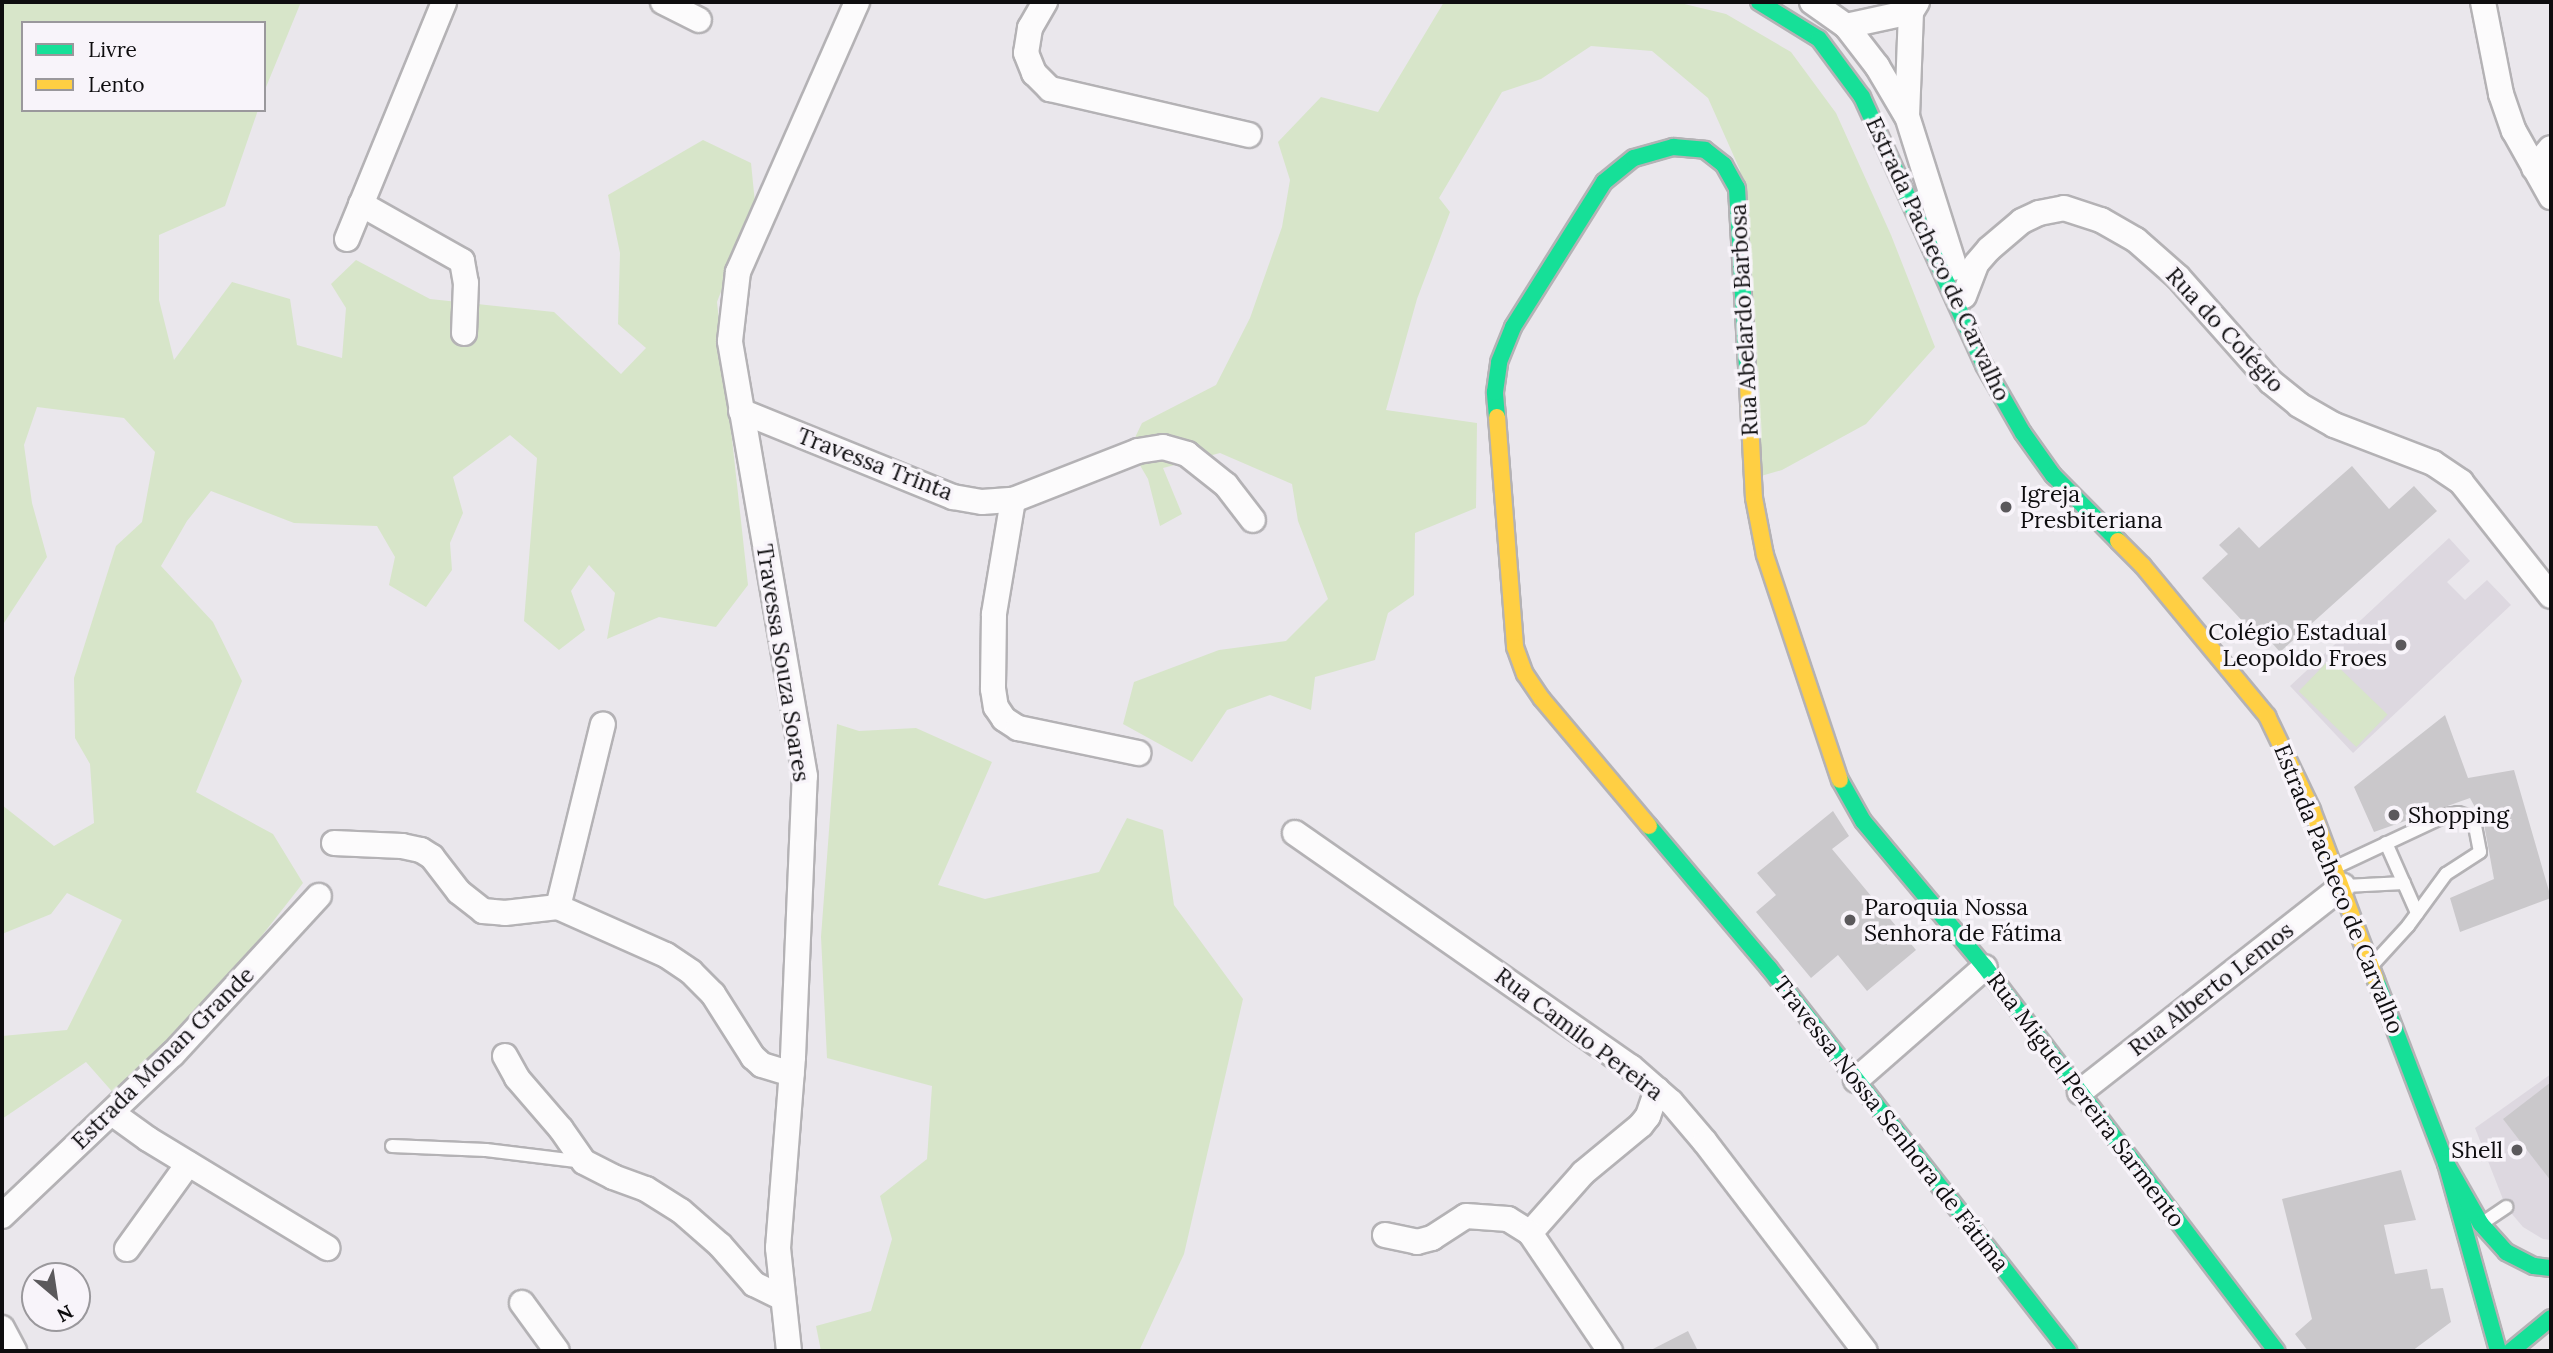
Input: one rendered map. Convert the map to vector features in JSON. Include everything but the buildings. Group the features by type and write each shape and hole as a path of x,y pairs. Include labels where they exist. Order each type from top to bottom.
{"street":[{"path":"347,239 444,2"},
{"path":"663,2 699,20"},
{"name":"Travessa Souza Soares","path":"789,1351 781,1297 778,1248 792,1074 805,776 730,341 738,272 857,2"},
{"path":"1045,2 1030,28 1026,53 1034,73 1051,89 1250,135"},
{"name":"Estrada Pacheco de Carvalho","path":"1759,2 1819,39 1863,97 1972,340 2023,433 2053,475 2143,566 2261,707 2293,768 2339,877 2446,1163 2498,1351"},
{"path":"1812,2 1846,26 1877,66 1907,116 1964,296 1972,340"},
{"path":"2483,2 2501,94 2514,131 2551,197"},
{"path":"1846,26 1914,7 1907,116"},
{"name":"Rua Abelardo Barbosa","path":"1710,900 1542,699 1525,674 1515,647 1495,392 1499,362 1513,327 1604,182 1634,158 1672,148 1705,150 1724,165 1737,188 1754,498 1763,544 1835,766 1863,821"},
{"path":"2534,168 2551,148"},
{"path":"361,204 462,261 466,283 464,333"},
{"name":"Rua do Colégio","path":"1964,296 1976,264 1989,248 2022,221 2039,213 2064,208 2101,220 2136,240 2178,277 2271,382 2299,405 2334,425 2433,463 2461,482 2551,596"},
{"name":"Travessa Trinta","path":"741,411 953,497 982,502 1013,500 1138,451 1163,447 1187,454 1226,485 1253,520"},
{"path":"1013,500 994,614 993,689 996,707 1004,719 1018,728 1138,753"},
{"path":"558,907 603,724"},
{"name":"Rua Miguel Pereira Sarmento","path":"1863,821 1985,967 2276,1351"},
{"name":"Rua Camilo Pereira","path":"1295,834 1565,1020 1631,1067 1657,1090 1705,1142 1865,1351"},
{"path":"334,843 402,846 421,850 432,857 460,892 483,911 505,913 558,907 628,937 691,972 713,994 753,1057 762,1065 792,1074"},
{"name":"Rua Alberto Lemos","path":"2080,1092 2339,877"},
{"name":"Estrada Monan Grande","path":"2,1216 173,1054 319,896"},
{"name":"Travessa Nossa Senhora de Fátima","path":"1710,900 1856,1080 2068,1351"},
{"path":"1856,1080 1985,967"},
{"path":"505,1056 517,1078 561,1129 584,1162 646,1189 681,1211 720,1245 754,1283 781,1297"},
{"path":"1530,1233 1583,1174 1641,1125 1648,1115 1657,1090"},
{"path":"112,1113 188,1164 327,1248"},
{"path":"2446,1163 2481,1224 2506,1252 2534,1266 2551,1268"},
{"path":"127,1249 188,1164"},
{"path":"1385,1235 1425,1241 1455,1220 1476,1214 1508,1219 1530,1233 1610,1351"},
{"path":"522,1303 557,1351"},
{"path":"2511,1351 2551,1318"},
{"path":"2,1328 14,1351"}],"lane":[{"path":"2339,877 2386,843 2448,815 2458,813 2470,817 2475,826 2480,852 2446,874 2417,913 2372,965"},
{"path":"2386,843 2417,913"},
{"path":"2339,877 2404,883"},
{"path":"392,1146 486,1150 584,1162"},
{"path":"2481,1224 2506,1208"}],"shaded area":[{"name":"Colégio Estadual Leopoldo Froes","path":"2449,538 2470,561 2447,582 2465,600 2487,580 2511,605 2353,753 2290,686"},
{"name":"Shell","path":"2551,1074 2551,1240 2543,1239 2523,1227 2506,1207 2475,1128"}],"green space":[{"path":"2,2 301,2 266,87 266,21 21,21 21,112 257,112 225,206 159,235 159,300 174,360 232,282 290,299 297,345 342,358 346,308 331,284 356,260 430,299 554,312 621,374 646,348 618,324 620,253 608,195 703,140 751,163 755,203 717,302 748,585 716,627 659,617 607,639 615,593 589,565 571,591 585,630 559,650 524,621 537,458 510,435 453,477 463,513 450,543 452,570 426,607 389,585 395,557 377,526 294,523 211,491 187,521 161,566 213,622 242,681 196,792 273,834 303,883 206,1007 116,1096 86,1062 2,1119 2,1036 67,1030 122,920 67,893 51,914 2,934 2,805 54,846 94,823 90,764 75,738 74,678 116,546 142,522 155,452 124,418 37,407 24,445 32,503 47,557 2,626"},
{"path":"1444,2 1676,2 1726,14 1791,52 1836,113 1891,235 1935,347 1866,424 1782,470 1761,476 1740,170 1708,98 1652,51 1591,46 1541,79 1502,92 1439,198 1450,212 1417,299 1386,410 1477,423 1476,508 1415,533 1414,595 1388,613 1375,660 1315,677 1311,710 1270,695 1227,710 1192,762 1123,724 1134,682 1219,650 1286,641 1328,599 1298,521 1292,484 1220,453 1163,468 1182,514 1160,526 1148,479 1130,448 1142,423 1216,385 1250,318 1282,227 1290,180 1278,142 1321,97 1378,112"},
{"path":"2330,659 2388,715 2356,747 2299,691"},
{"path":"837,724 859,731 916,728 992,762 938,885 985,899 1099,872 1127,818 1163,830 1174,905 1243,999 1184,1254 1139,1351 821,1351 816,1326 871,1311 892,1239 880,1196 927,1159 932,1086 827,1058 821,937"}],"traffic: fast":[{"path":"1759,2 1819,39 1862,97 1984,365 2023,433 2053,475 2118,541"},
{"path":"1497,417 1495,392 1499,362 1513,327 1604,182 1634,158 1673,147 1705,150 1724,165 1737,188 1748,384"},
{"path":"1840,780 1863,821 1985,967 2276,1351"},
{"path":"1649,826 1769,968 2068,1351"},
{"path":"2376,980 2446,1163 2498,1351"},
{"path":"2446,1163 2481,1224 2506,1252 2534,1266 2551,1268"},
{"path":"2511,1351 2551,1318"}],"traffic: slow":[{"path":"1748,384 1754,498 1765,555 1840,780"},
{"path":"1497,417 1515,647 1525,674 1542,699 1649,826"},
{"path":"2118,541 2143,566 2267,716 2312,810 2376,980"}],"place":[{"name":"Igreja Presbiteriana","path":"2006,507"},
{"name":"Colégio Estadual Leopoldo Froes","path":"2401,645"},
{"name":"Shopping","path":"2394,815"},
{"name":"Paroquia Nossa Senhora de Fátima","path":"1850,920"},
{"name":"Shell","path":"2517,1150"}]}
